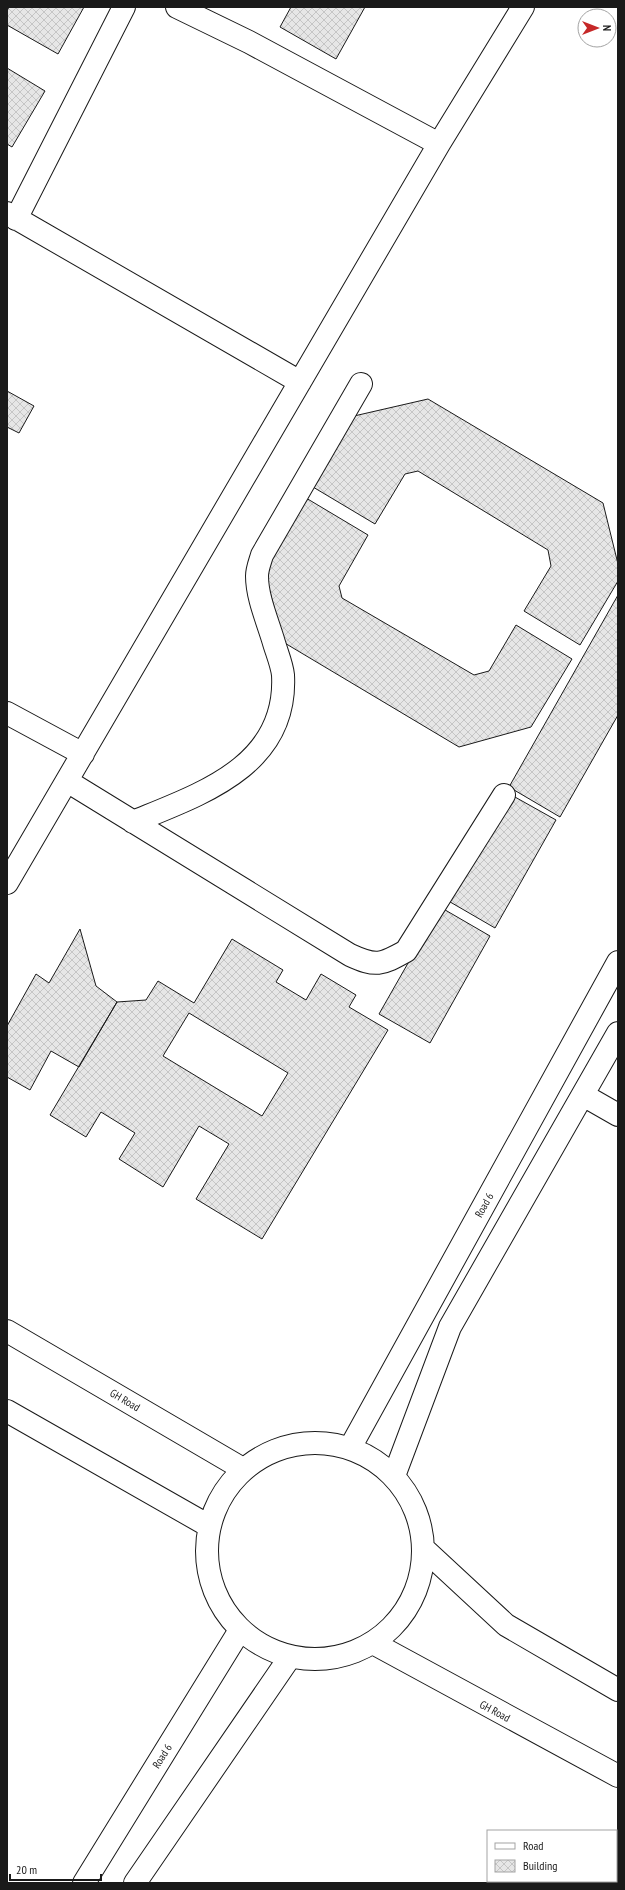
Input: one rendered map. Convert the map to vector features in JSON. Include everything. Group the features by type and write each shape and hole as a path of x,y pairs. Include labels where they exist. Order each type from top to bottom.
{"street":[{"path":"124,7 12,216 300,382"},
{"path":"177,7 256,46 439,144"},
{"path":"7,883 439,144 523,7"},
{"path":"133,822 216,786 236,772 259,749 274,730 281,704 283,674 258,589 257,574 262,555 361,384"},
{"path":"7,713 83,754"},
{"path":"67,781 350,955 367,963 386,962 406,951 504,795"},
{"name":"Road 6","path":"350,1448 618,962"},
{"path":"394,1476 450,1327 618,1033"},
{"path":"582,1095 618,1115"},
{"name":"GH Road","path":"7,1331 243,1468"},
{"path":"7,1411 209,1526"},
{"path":"322,1442 350,1448 374,1459 394,1476 412,1504 419,1521 423,1548 418,1585 400,1618 372,1643 346,1655 318,1660 290,1657 263,1647 240,1630 218,1600 207,1564 209,1526 216,1504 228,1485 243,1468 267,1453 294,1444 322,1442"},
{"path":"423,1548 506,1625 618,1690"},
{"name":"Road 6","path":"84,1883 240,1630"},
{"name":"GH Road","path":"372,1643 618,1776"},
{"path":"135,1883 290,1657"}],"building":[{"path":"9,7 84,7 58,54 7,25 7,11"},
{"path":"291,7 365,7 336,59 280,27"},
{"path":"7,68 45,91 12,147 7,144"},
{"path":"7,391 34,406 19,433 7,427"},
{"path":"428,399 603,503 618,564 618,581 580,645 524,611 551,566 548,550 418,471 405,474 375,524 313,487 354,416"},
{"path":"306,498 368,535 339,586 342,598 474,675 489,671 516,625 572,659 531,727 459,747 283,642 264,569"},
{"path":"618,595 618,715 560,817 509,787"},
{"path":"506,792 556,820 495,928 445,899"},
{"path":"440,907 490,936 430,1043 379,1014"},
{"path":"80,929 96,986 117,1002 79,1067 51,1051 30,1090 7,1077 7,1026 36,974 49,983"},
{"path":"232,939 283,970 276,982 306,1000 321,974 356,995 349,1007 388,1030 262,1239 196,1199 229,1144 199,1126 163,1187 119,1159 135,1133 101,1112 86,1137 50,1115 117,1002 146,1000 158,981 194,1003","holes":["189,1013 288,1073 262,1116 163,1056"]}]}
